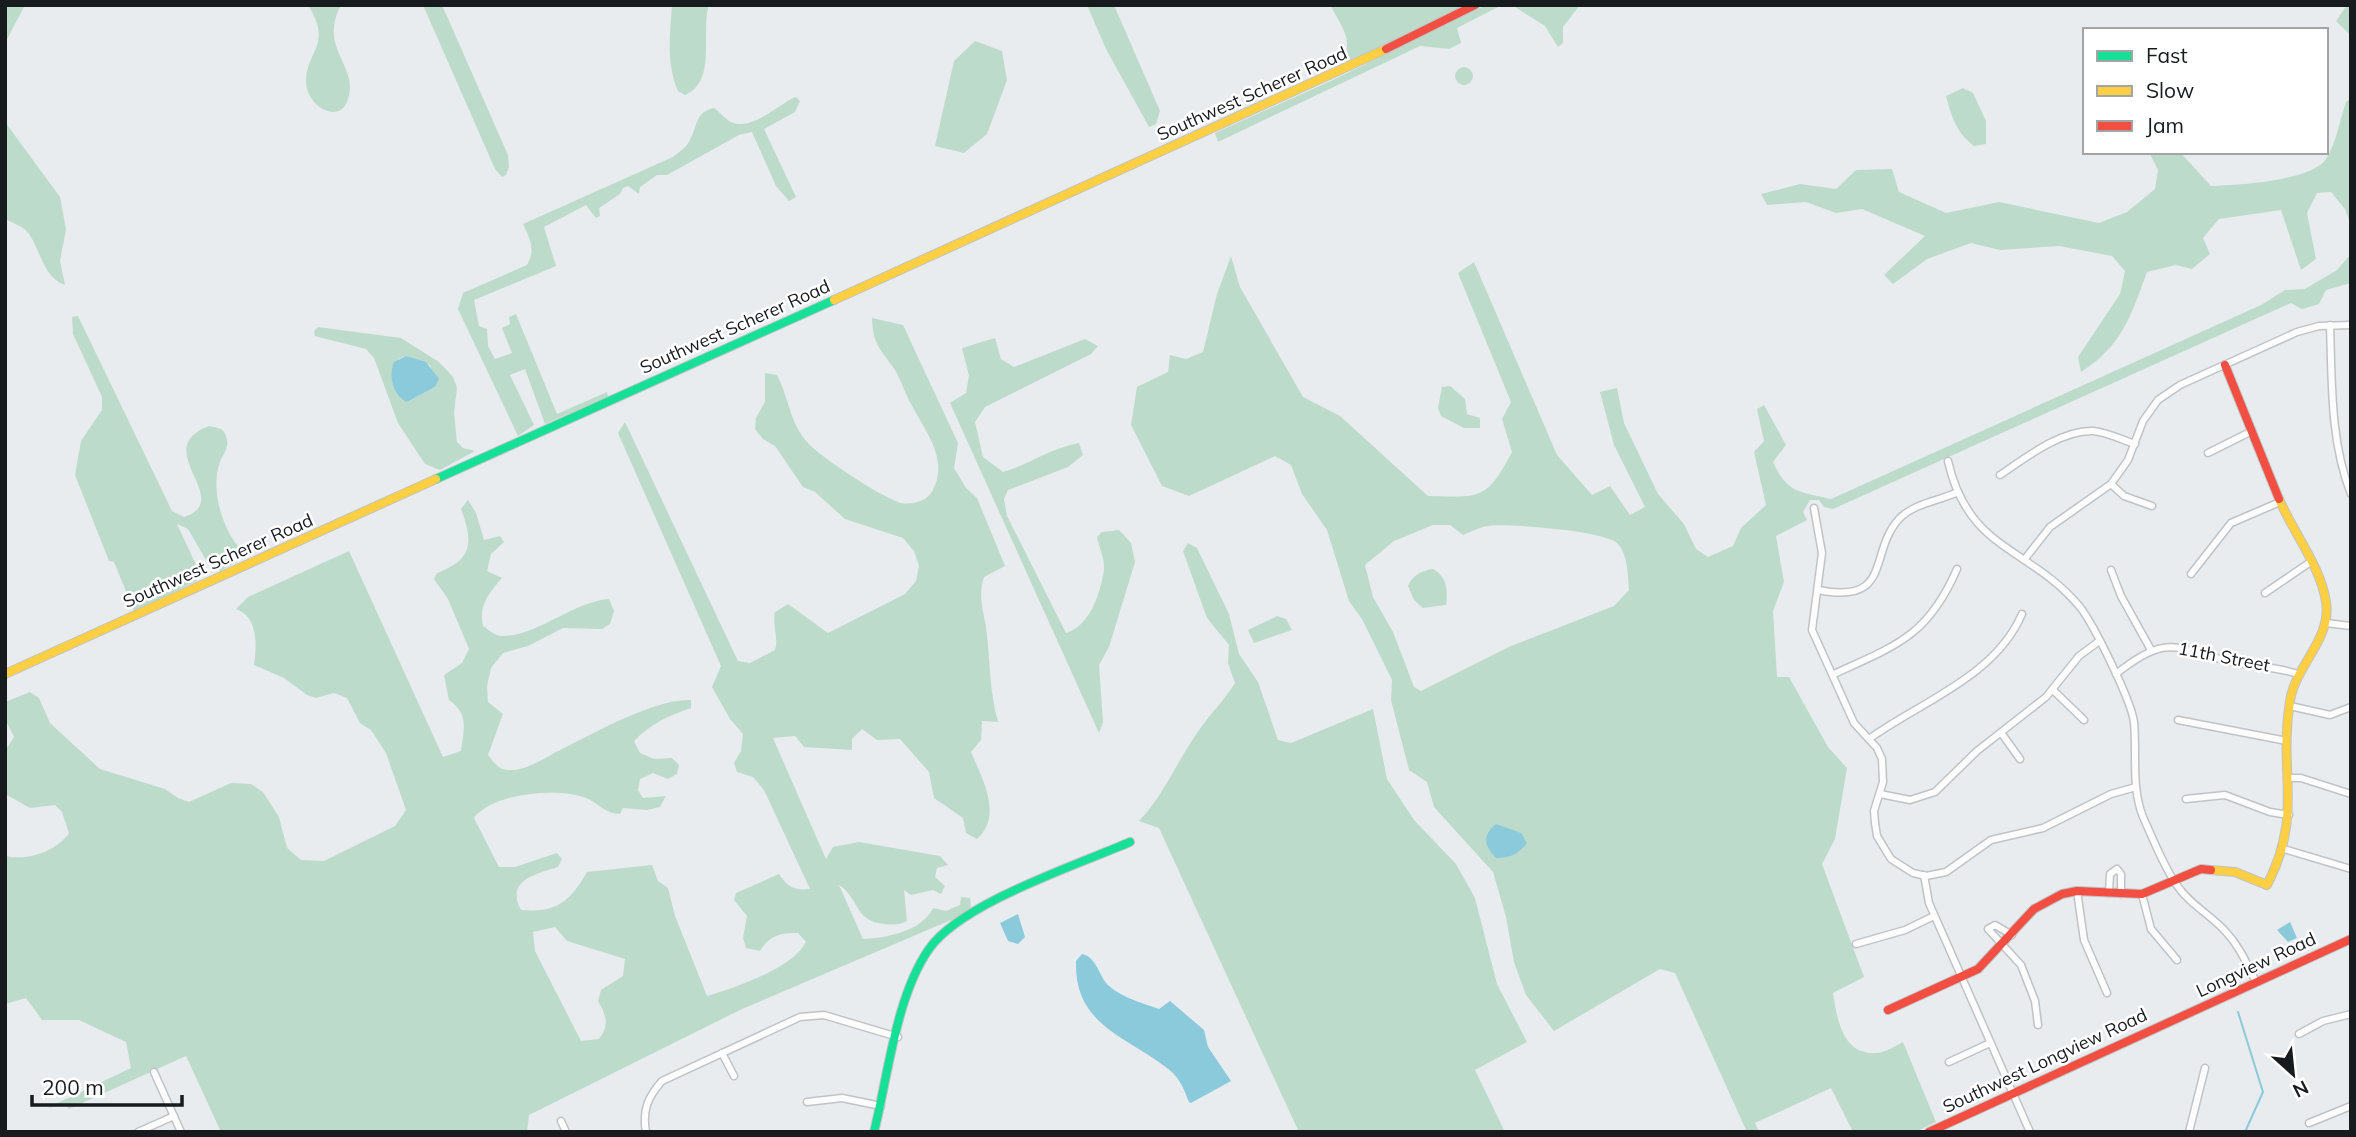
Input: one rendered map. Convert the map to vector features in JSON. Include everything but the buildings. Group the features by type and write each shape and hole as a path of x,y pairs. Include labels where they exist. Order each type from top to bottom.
{"street":[{"name":"Southwest Scherer Road","path":"5,674 1351,67 1475,5"},
{"path":"2024,560 2050,527 2110,484 2135,444 2143,421 2158,400 2180,386 2297,332 2330,325 2351,325"},
{"path":"2330,325 2334,414 2341,459 2351,494"},
{"path":"1888,1010 1984,965 2043,902 2077,891 2142,894 2201,869 2217,869 2250,877 2267,885 2284,849 2289,815 2287,741 2290,706 2298,674 2326,623 2326,600 2280,502 2225,365"},
{"path":"2208,453 2252,431"},
{"path":"2000,475 2041,449 2077,433 2098,432 2135,444"},
{"path":"1948,461 1958,492 1972,516 1990,537 2048,576 2082,610 2116,674 2133,720 2136,787 2142,815 2175,881 2195,905 2231,937 2256,982"},
{"path":"2110,484 2124,496 2152,506"},
{"path":"1818,590 1846,593 1861,588 1879,570 1886,546 1900,519 1913,509 1958,492"},
{"path":"2191,574 2231,523 2280,502"},
{"path":"1814,508 1822,553 1818,590 1812,611 1812,630 1854,723 1882,759 1883,782 1875,823 1883,849 1900,867 1924,875 1954,869 1991,840 2043,828 2111,794 2136,787"},
{"path":"2265,593 2309,563"},
{"path":"1834,674 1897,645 1915,632 1932,616 1957,569"},
{"path":"2111,570 2121,596 2151,650 2116,674"},
{"path":"1869,739 1955,686 1983,664 2015,629 2022,614"},
{"path":"2326,623 2351,626"},
{"path":"1880,793 1910,800 1927,796 1977,751 2002,734 2053,690 2079,656 2098,642"},
{"name":"11th Street","path":"2151,650 2179,646 2237,663 2272,666 2298,674"},
{"path":"2053,690 2084,720"},
{"path":"2290,706 2330,715 2351,707"},
{"path":"2178,720 2287,741"},
{"path":"2002,734 2020,759"},
{"path":"2288,778 2301,778 2351,794"},
{"path":"2186,799 2225,795 2270,812 2289,815"},
{"path":"874,1132 898,1037 922,959 945,929 958,919 1130,842"},
{"path":"2284,849 2351,869"},
{"path":"2109,893 2110,874 2117,869 2121,874 2121,894"},
{"path":"1924,875 1925,892 1934,916 2030,1132"},
{"path":"2077,891 2084,940 2107,993"},
{"path":"2142,894 2151,929 2177,960"},
{"path":"1856,944 1905,930 1934,916"},
{"path":"2011,935 1996,925 1988,929 2021,965 2035,1001 2038,1025"},
{"name":"Longview Road","path":"2175,1019 2351,939"},
{"path":"2299,1034 2323,1021 2351,1014"},
{"path":"646,1132 644,1111 652,1092 662,1081 800,1017 824,1015 898,1037"},
{"name":"Southwest Longview Road","path":"1929,1132 2175,1019"},
{"path":"1949,1062 1990,1043"},
{"path":"722,1053 734,1076"},
{"path":"2189,1132 2205,1068"},
{"path":"154,1072 181,1132"},
{"path":"807,1102 842,1098 881,1106"},
{"path":"2309,1123 2351,1106"},
{"path":"138,1132 174,1116"},
{"path":"561,1121 566,1132"}],"green space":[{"path":"5,5 25,5 5,43"},
{"path":"308,5 341,5 334,34 349,78 350,90 347,102 337,112 323,109 307,90 307,70 319,38 315,18"},
{"path":"423,5 442,5 508,155 509,167 506,175 502,177 495,169"},
{"path":"672,5 709,5 705,67 695,88 685,95 678,91 672,70"},
{"path":"1087,5 1114,5 1160,111 1156,124 1149,127 1106,49"},
{"path":"1330,5 1466,5 1343,66 1347,41"},
{"path":"1486,5 1502,5 1457,28 1461,43 1449,49 1420,46 1218,142 1215,133 1335,79"},
{"path":"1512,5 1580,5 1563,27 1563,43 1558,47 1545,26"},
{"path":"2347,5 2351,5 2351,36 2336,21"},
{"path":"975,41 1002,51 1007,80 987,134 964,153 935,146 954,61"},
{"path":"1464,67 1470,70 1473,76 1470,82 1464,85 1458,82 1455,76 1458,70"},
{"path":"1963,88 1973,93 1986,121 1986,144 1974,146 1959,130 1953,118 1946,96"},
{"path":"796,97 800,101 795,112 764,129 796,197 789,201 776,186 752,132 739,135 667,175 657,175 640,187 639,194 628,186 623,188 620,194 599,208 600,216 596,218 586,205 544,227 556,266 474,300 479,326 487,329 488,346 495,359 512,353 502,328 510,324 509,317 516,314 557,414 607,392 608,397 545,424 525,369 510,375 534,425 518,436 458,309 463,293 527,265 532,249 523,224 673,157 687,145 700,116 708,110 714,108 731,122 748,123"},
{"path":"2351,98 2351,226 2345,209 2331,192 2317,193 2307,213 2316,259 2301,270 2281,210 2219,219 2203,238 2210,254 2192,269 2176,265 2147,272 2130,316 2116,341 2081,372 2078,357 2120,294 2125,271 2112,256 2059,246 2000,250 1971,243 1927,259 1893,284 1884,275 1925,236 1862,209 1836,213 1806,202 1767,205 1761,194 1800,184 1836,189 1856,170 1892,169 1899,192 1946,213 1999,202 2099,223 2127,212 2155,189 2158,170 2150,154 2182,154 2211,186 2273,180 2306,172 2326,159 2346,102"},
{"path":"5,122 60,197 66,229 60,261 65,285 47,270 27,232 5,219"},
{"path":"2351,254 2351,283 2326,290 2319,304 2302,309 2291,303 1833,509 1824,507 1819,500 1810,500 1803,512 1807,520 1776,536 1784,582 1773,611 1777,677 1789,677 1828,747 1847,768 1835,839 1822,864 1864,977 1833,993 1839,1024 1849,1042 1865,1052 1877,1053 1903,1042 1936,1122 1915,1132 1853,1132 1831,1088 1755,1123 1759,1132 1747,1132 1675,973 1660,969 1554,1031 1526,995 1514,962 1506,917 1493,872 1434,807 1427,782 1409,770 1391,700 1392,680 1362,619 1349,601 1327,530 1302,494 1291,465 1275,456 1189,496 1162,486 1131,425 1137,387 1168,372 1170,355 1186,359 1203,352 1217,294 1231,256 1240,287 1303,397 1340,416 1428,496 1480,493 1495,480 1512,452 1502,419 1511,402 1458,273 1474,262 1557,455 1592,495 1610,486 1630,515 1645,507 1614,445 1600,392 1617,388 1624,423 1658,494 1684,524 1696,549 1708,557 1733,546 1741,528 1766,505 1754,452 1764,441 1757,409 1764,405 1786,445 1773,462 1778,472 1796,490 1831,499 2261,305 2285,290 2305,289 2337,270","holes":["1433,525 1450,525 1463,535 1488,526 1515,526 1556,529 1609,539 1617,543 1623,553 1629,590 1614,606 1511,646 1421,691 1414,687 1393,632 1373,597 1365,565 1394,541"]},
{"path":"78,316 172,511 184,517 198,509 201,499 188,460 187,448 193,436 209,426 222,430 227,440 217,473 218,499 232,538 248,556 220,571 206,560 188,529 177,524 198,569 197,581 134,611 114,562 109,561 75,475 81,441 102,410 102,397 73,334 72,317"},
{"path":"872,318 903,325 958,443 954,468 966,488 977,498 1005,566 984,577 981,592 998,722 982,721 981,740 971,752 988,797 989,820 985,830 977,839 966,833 963,818 934,798 929,772 900,739 877,740 862,729 852,739 852,750 804,747 795,736 773,738 826,859 833,847 859,842 940,856 948,865 937,868 935,877 945,886 941,894 933,890 911,895 904,890 907,921 894,925 868,919 839,885 863,939 903,932 921,922 933,908 946,911 960,905 961,897 970,898 971,907 965,914 740,1010 529,1115 527,1132 221,1132 186,1056 69,1109 65,1104 47,1108 131,1068 126,1042 79,1020 42,1020 26,998 5,1004 5,856 31,856 49,850 69,833 62,812 55,805 30,808 5,794 5,751 14,737 5,719 5,702 30,692 39,698 50,723 100,769 165,789 189,802 231,783 251,784 263,792 279,817 287,848 301,860 324,861 395,826 406,810 386,753 371,730 360,723 347,698 334,693 316,698 307,695 284,678 254,665 256,649 252,625 249,618 236,609 248,597 349,551 443,757 461,751 464,722 460,711 449,700 444,675 462,663 469,649 448,599 434,579 437,573 457,562 467,549 468,532 461,509 468,500 476,513 484,540 500,536 504,542 491,554 487,571 502,578 483,606 483,626 499,636 515,635 595,601 609,599 614,611 610,624 602,629 563,628 528,646 503,653 491,668 487,686 488,702 503,714 488,755 497,765 509,770 527,767 641,711 676,701 691,700 691,708 661,721 634,741 640,753 654,759 672,758 679,765 677,774 668,779 653,773 640,779 638,790 643,798 666,796 660,807 647,810 623,808 620,814 615,814 586,798 574,795 526,794 495,803 474,818 499,867 515,867 557,853 562,859 558,867 532,876 520,885 517,900 521,910 544,910 561,903 574,891 587,872 652,865 658,881 668,888 675,916 707,996 762,976 799,951 806,942 798,933 776,936 760,951 746,948 743,938 747,916 734,900 736,893 779,874 792,887 810,889 764,790 753,777 737,772 734,763 741,751 743,734 730,719 712,687 721,666 618,433 625,422 738,661 750,663 775,650 775,612 788,604 828,633 905,594 916,581 919,566 914,551 903,538 845,519 815,492 803,487 775,446 763,439 755,429 756,418 765,402 765,373 777,375 797,428 815,450 864,484 898,502 906,504 929,496 938,469 934,447 897,374 879,347","holes":["555,927 567,941 625,959 623,976 601,990 598,1001 605,1015 606,1025 599,1039 581,1041 535,951 533,932"]},
{"path":"318,327 401,338 439,362 453,377 457,388 454,413 457,442 463,448 475,451 440,470 425,464 398,423 374,358 366,349 315,336 314,331","holes":["406,356 430,365 435,387 407,402 398,359"]},
{"path":"995,338 1001,359 1014,367 1085,339 1098,346 1091,354 985,407 975,422 983,457 1003,472 1079,443 1083,455 1068,467 1008,490 1004,499 1007,516 1066,633 1082,624 1100,589 1104,566 1097,537 1102,532 1119,530 1131,543 1135,562 1109,647 1099,665 1103,722 1099,733 950,403 966,393 969,376 962,348"},
{"path":"1450,386 1465,399 1467,414 1480,418 1480,428 1464,428 1441,416 1438,408 1442,387"},
{"path":"1188,543 1197,548 1229,614 1239,654 1258,682 1278,740 1291,743 1373,709 1387,779 1414,820 1456,864 1475,898 1497,984 1527,1042 1475,1070 1505,1132 1299,1132 1159,828 1139,821 1157,798 1194,738 1235,683 1228,663 1229,645 1207,618 1183,551"},
{"path":"1433,569 1446,584 1446,605 1423,608 1414,600 1408,586 1418,574"},
{"path":"1277,616 1286,619 1292,630 1254,643 1248,630"}],"water":[{"path":"406,356 426,362 439,379 435,387 407,402 395,390 392,373 394,362"},
{"path":"1496,824 1521,833 1527,843 1514,855 1496,858 1486,841 1488,832"},
{"path":"1018,914 1025,937 1018,944 1008,941 1000,923"},
{"path":"2290,922 2297,938 2288,942 2277,930"},
{"path":"1082,954 1091,959 1109,986 1120,994 1159,1009 1170,1001 1204,1030 1208,1047 1231,1081 1189,1102 1181,1083 1173,1073 1108,1029 1095,1017 1078,984 1076,961"}],"waterway":[{"path":"2238,1012 2263,1092 2245,1132"}],"traffic: fast":[{"path":"436,479 834,300"},
{"path":"874,1132 901,1013 908,990 929,949 966,916 993,901 1130,842"}],"traffic: slow":[{"path":"834,300 1386,49"},
{"path":"5,674 436,479"},
{"path":"2211,870 2235,872 2267,885 2285,836 2290,701 2293,688 2324,628 2326,602 2319,576 2279,499"}],"traffic: jam":[{"path":"1386,49 1475,5"},
{"path":"2225,365 2279,499"},
{"path":"1888,1010 1978,969 2034,909 2062,894 2077,891 2142,894 2201,869 2211,870"},
{"path":"1929,1132 2351,939"}]}
